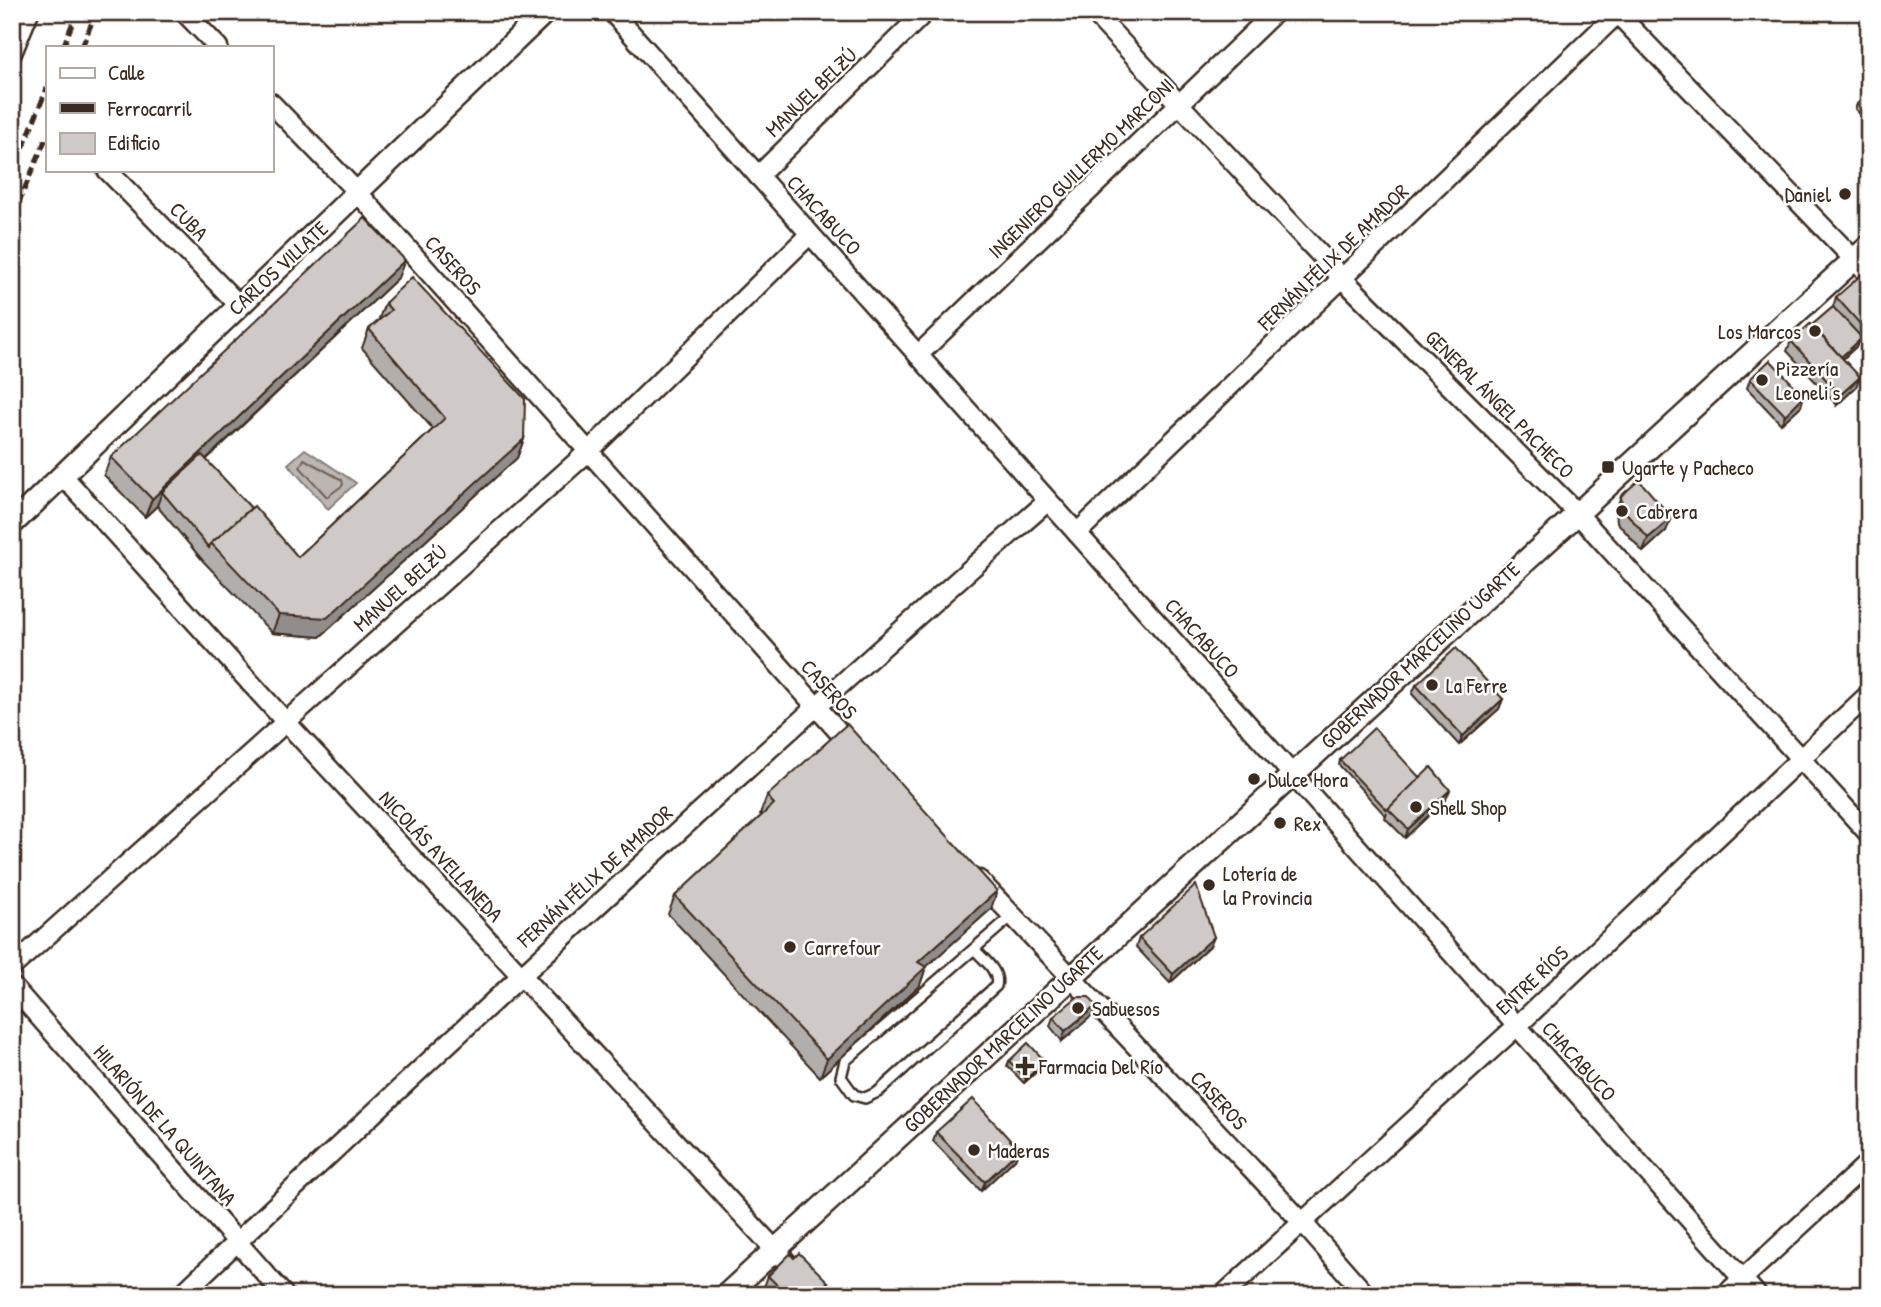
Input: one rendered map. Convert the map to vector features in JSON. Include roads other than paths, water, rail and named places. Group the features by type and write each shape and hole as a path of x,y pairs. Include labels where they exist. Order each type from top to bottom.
{"street":[{"path":"12,52 29,12"},
{"name":"CARLOS VILLATE","path":"12,524 238,304 359,194 545,12"},
{"name":"CHACABUCO","path":"612,12 1757,1295"},
{"name":"MANUEL BELZÚ","path":"758,176 925,12"},
{"name":"GENERAL ÁNGEL PACHECO","path":"1093,12 1343,279 1576,512 1869,834"},
{"name":"INGENIERO GUILLERMO MARCONI","path":"918,355 1275,12"},
{"path":"1617,13 1864,260"},
{"name":"FERNÁN FÉLIX DE AMADOR","path":"1077,533 1617,13"},
{"path":"190,14 217,46"},
{"name":"CASEROS","path":"273,105 359,194 590,450 813,706 870,766"},
{"name":"CUBA","path":"109,172 238,304"},
{"name":"MANUEL BELZÚ","path":"12,967 590,450 810,234"},
{"name":"GOBERNADOR MARCELINO UGARTE","path":"726,1295 1576,512 1864,260"},
{"name":"NICOLÁS AVELLANEDA","path":"63,476 285,721 817,1295"},
{"name":"FERNÁN FÉLIX DE AMADOR","path":"181,1295 519,975 813,706 1048,501"},
{"name":"ENTRE RÍOS","path":"1223,1295 1517,1026 1869,694"},
{"name":"CASEROS","path":"966,866 1303,1222 1366,1295"},
{"name":"HILARIÓN DE LA QUINTANA","path":"12,986 284,1295"},
{"path":"1725,1295 1869,1162"}],"lane":[{"path":"974,948 993,969 998,981 996,986 878,1092 865,1098 854,1095 841,1077 845,1061 974,948 1013,915"}],"water":[{"path":"305,449 356,483 328,509 288,464"}],"railway":[{"path":"63,46 77,12"},
{"path":"82,46 96,12"},
{"path":"12,176 46,91"},
{"path":"12,218 46,138"}],"place":[{"name":"Daniel","path":"1845,194"},
{"name":"Los Marcos","path":"1815,331"},
{"name":"Pizzería Leoneli's","path":"1762,380"},
{"name":"Ugarte y Pacheco","path":"1608,467"},
{"name":"Cabrera","path":"1622,511"},
{"name":"La Ferre","path":"1432,685"},
{"name":"Dulce Hora","path":"1254,779"},
{"name":"Shell Shop","path":"1416,807"},
{"name":"Rex","path":"1280,823"},
{"name":"Lotería de la Provincia","path":"1209,885"},
{"name":"Carrefour","path":"790,947"},
{"name":"Sabuesos","path":"1078,1008"},
{"name":"Farmacia Del Río","path":"1025,1066"},
{"name":"Maderas","path":"974,1150"}]}
